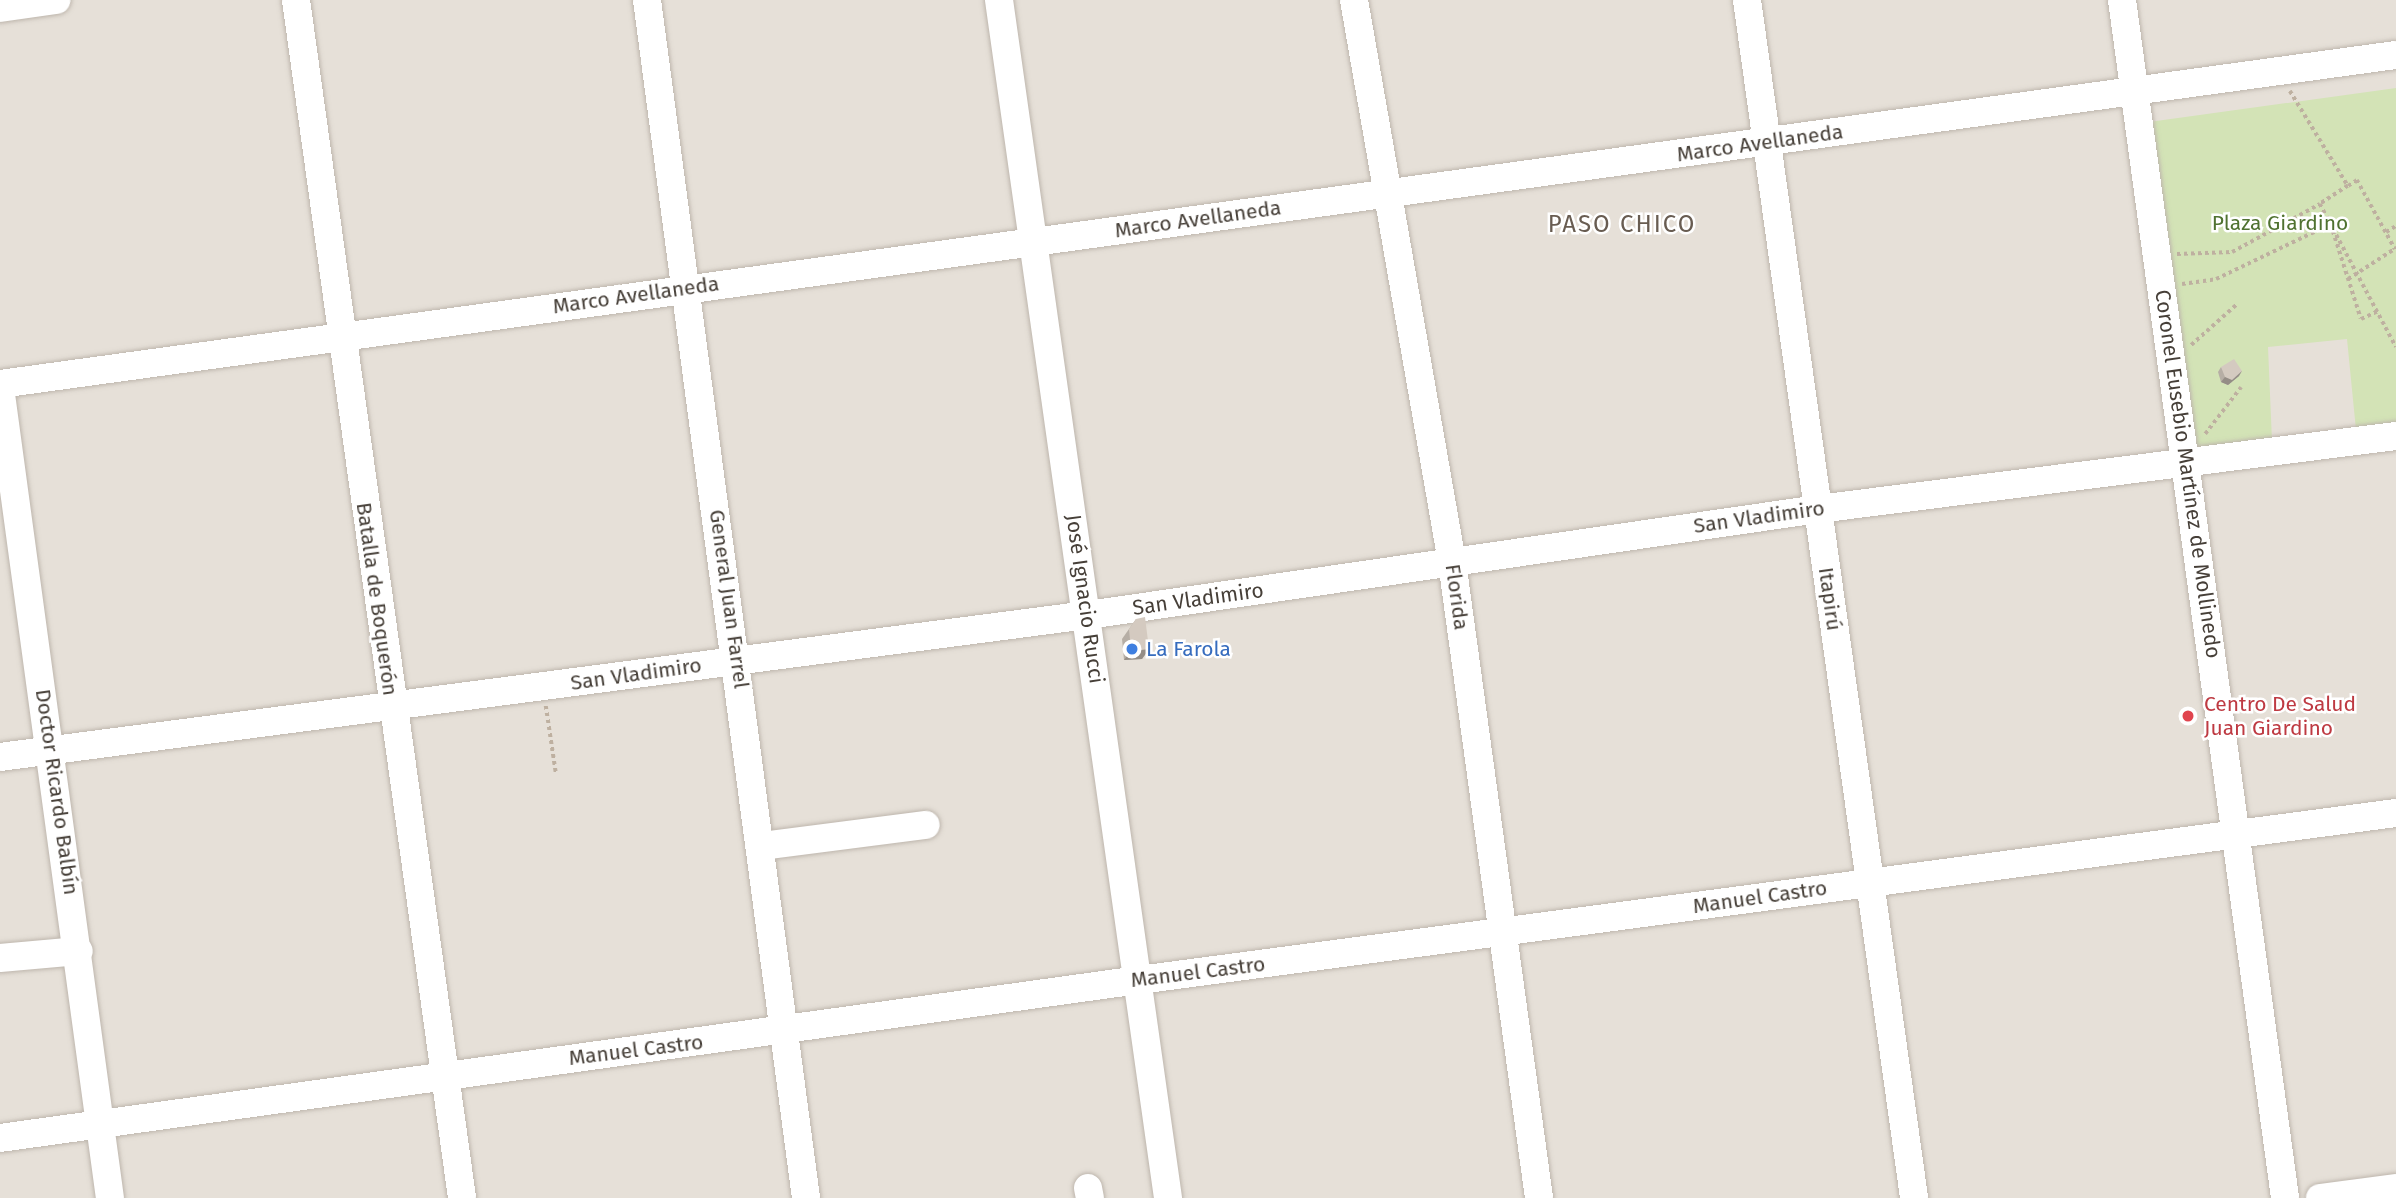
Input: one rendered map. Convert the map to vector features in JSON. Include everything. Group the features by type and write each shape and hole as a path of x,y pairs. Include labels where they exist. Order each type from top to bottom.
{"street":[{"path":"0,8 56,0"},
{"name":"Batalla de Boquerón","path":"296,0 462,1198"},
{"name":"General Juan Farrel","path":"647,0 738,661 806,1198"},
{"name":"José Ignacio Rucci","path":"999,0 1088,615 1168,1198"},
{"name":"Florida","path":"1354,0 1452,562 1505,933 1539,1198"},
{"name":"Itapirú","path":"1747,0 1914,1198"},
{"name":"Coronel Eusebio Martínez de Mollinedo","path":"2122,0 2162,285 2182,463 2285,1198"},
{"name":"Marco Avellaneda","path":"0,385 686,288 2396,55"},
{"name":"Doctor Ricardo Balbín","path":"0,385 6,479 52,751 110,1198"},
{"name":"San Vladimiro","path":"0,757 1088,615 1818,509 2396,436"},
{"name":"Manuel Castro","path":"0,1138 445,1074 784,1031 1870,881 2396,813"},
{"path":"761,846 926,825"},
{"path":"0,958 79,951"},
{"path":"2320,1198 2396,1188"}],"path":[{"path":"2278,71 2348,186"},
{"path":"2158,255 2232,252 2320,204 2357,180 2396,249 2348,279"},
{"path":"2320,204 2359,272 2396,347"},
{"path":"2331,223 2361,319 2379,311"},
{"path":"2162,285 2216,279 2331,223"},
{"path":"2386,232 2396,226"},
{"path":"2171,362 2236,304"},
{"path":"2182,463 2241,387"},
{"path":"543,687 555,773"}],"shaded area":[{"path":"0,0 2396,0 2396,1198 0,1198"}],"green space":[{"name":"Plaza Giardino","path":"2396,88 2396,424 2356,430 2347,339 2268,347 2272,441 2193,451 2149,122"}],"building":[{"path":"2234,359 2242,371 2232,380 2225,377 2221,367"},
{"path":"1145,617 1149,649 1131,651 1129,629 1136,619"}],"place":[{"name":"La Farola","path":"1132,649"},
{"name":"Centro De Salud Juan Giardino","path":"2188,716"}],"district":[{"name":"PASO CHICO","path":"1622,225"}]}
